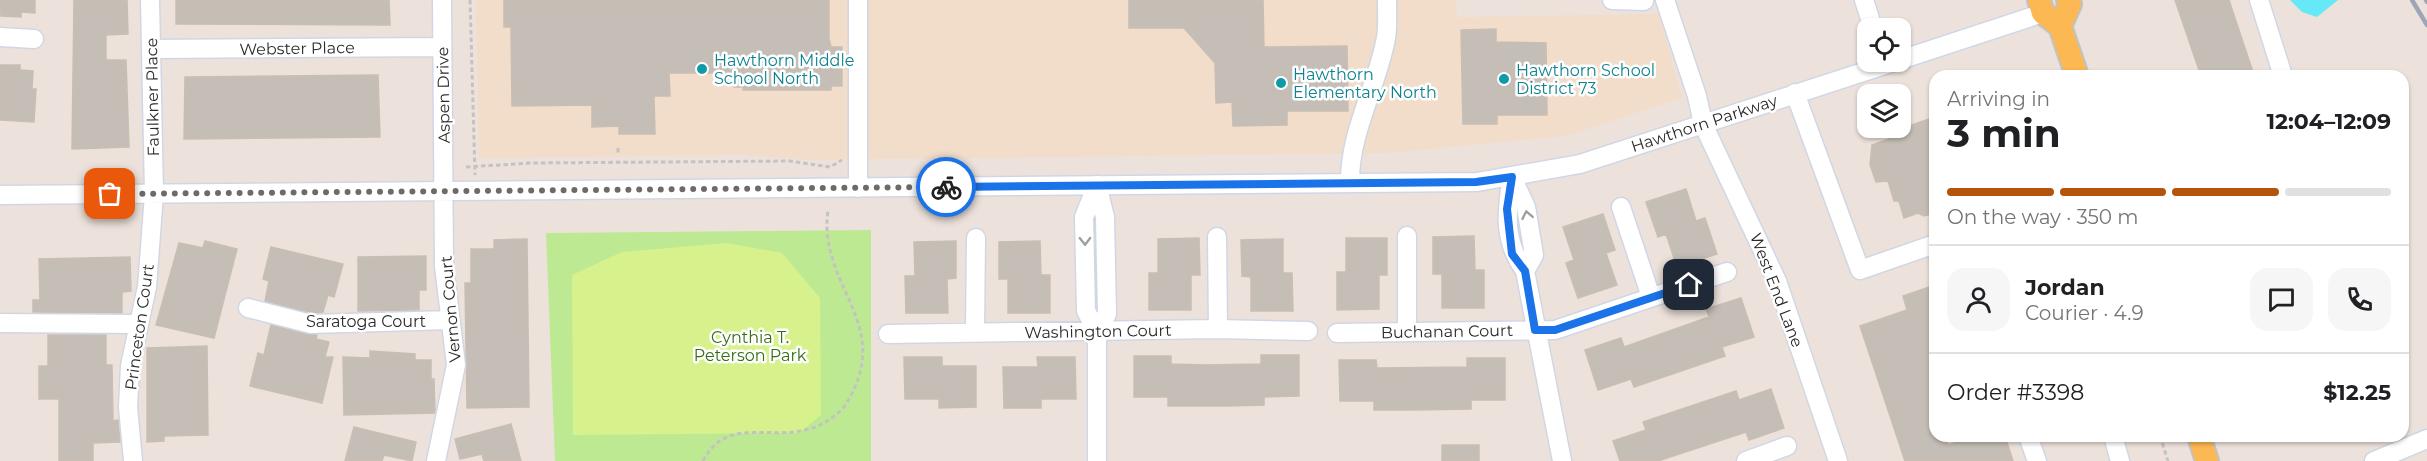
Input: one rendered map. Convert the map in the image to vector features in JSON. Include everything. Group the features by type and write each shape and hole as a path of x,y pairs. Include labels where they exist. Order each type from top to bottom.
{"main road":[{"path":"2068,0 2070,4 2047,13 2074,70"},
{"path":"2201,442 2207,461"}],"street":[{"name":"Faulkner Place","path":"150,0 154,194"},
{"name":"Aspen Drive","path":"442,0 444,190"},
{"path":"858,0 858,188"},
{"path":"1350,183 1349,164 1354,142 1386,36 1387,0"},
{"path":"1612,0 1644,1"},
{"name":"West End Lane","path":"1665,0 1697,96 1703,124 1778,281 1838,461"},
{"path":"1864,0 1870,18"},
{"path":"2259,0 2281,70"},
{"name":"Hawthorn Parkway","path":"1911,56 2047,13"},
{"path":"0,37 34,39"},
{"name":"Webster Place","path":"151,49 442,46"},
{"name":"Hawthorn Parkway","path":"0,195 1476,182 1580,164 1860,72"},
{"path":"1795,93 1860,270 1929,246"},
{"path":"1512,177 1526,207 1534,255 1525,271 1562,461"},
{"path":"1097,185 1105,217 1107,314 1097,331 1097,461"},
{"name":"Vernon Court","path":"436,461 454,378 444,266 444,190"},
{"name":"Princeton Court","path":"133,461 128,407 130,366 147,288 154,194"},
{"path":"1621,207 1652,297"},
{"path":"1407,236 1407,332"},
{"path":"1217,237 1218,329"},
{"path":"975,332 976,238"},
{"name":"Buchanan Court","path":"1337,333 1555,330 1727,273"},
{"name":"Saratoga Court","path":"248,308 311,324 450,320"},
{"path":"0,323 139,324"},
{"name":"Washington Court","path":"888,334 1218,329 1308,331"},
{"path":"2373,461 2427,439"},
{"path":"2030,442 2037,461"},
{"path":"2115,442 2120,461"},
{"path":"1746,461 1787,446"}],"path":[{"path":"470,0 476,177"},
{"path":"618,148 618,153"},
{"path":"466,166 790,161 830,167 845,158"},
{"path":"825,429 837,417 852,394 864,351 855,311 831,258 826,238 828,212"},
{"path":"703,461 709,449 720,440 733,437 755,439"},
{"path":"2162,442 2168,461"}],"shaded area":[{"path":"476,0 1456,0 1457,17 1659,14 1682,98 1566,136 1388,153 813,160 741,155 479,158"}],"green space":[{"name":"Cynthia T. Peterson Park","path":"871,230 871,461 555,461 546,233"},
{"name":"Cynthia T. Peterson Park","path":"727,243 782,253 820,298 821,415 799,433 573,435 572,275 622,252"}],"water":[{"path":"2290,0 2338,0 2317,17 2302,12"}],"building":[{"path":"0,0 35,0 35,13 21,12 21,17 1,16"},
{"path":"74,0 127,0 128,34 106,35 106,60 126,60 129,147 72,149"},
{"path":"176,0 389,0 390,25 176,24"},
{"name":"Hawthorn Middle School North","path":"504,0 829,0 831,47 842,47 842,86 831,86 831,90 743,90 743,87 734,87 734,73 669,73 670,96 654,96 655,134 619,134 619,126 592,127 592,105 512,106 511,27 504,27"},
{"name":"Hawthorn Elementary North","path":"1129,0 1263,0 1264,47 1347,46 1348,111 1287,111 1287,125 1233,126 1232,102 1216,103 1215,63 1184,28 1129,28"},
{"path":"2175,0 2229,0 2252,70 2199,70"},
{"name":"Hawthorn School District 73","path":"1496,29 1496,42 1546,43 1547,115 1497,115 1497,124 1463,124 1461,30"},
{"path":"0,65 20,65 20,70 33,71 32,89 36,89 34,122 0,120"},
{"path":"378,75 380,137 184,139 185,77"},
{"path":"1929,119 1929,215 1924,216 1918,213 1904,218 1899,201 1894,201 1888,181 1876,182 1870,165 1872,145 1889,139 1911,138 1911,125"},
{"path":"1686,189 1696,221 1705,218 1717,254 1677,267 1666,234 1658,237 1646,202"},
{"path":"1603,214 1615,250 1606,253 1617,285 1578,298 1566,263 1574,260 1563,227"},
{"path":"1474,236 1475,270 1484,270 1484,308 1442,308 1442,274 1433,274 1433,237"},
{"path":"1199,238 1200,275 1191,275 1191,310 1149,310 1149,273 1158,273 1158,239"},
{"path":"1346,238 1387,238 1387,275 1379,275 1379,309 1337,310 1337,272 1346,272"},
{"path":"527,239 529,407 467,408 465,283 471,283 471,249 494,249 494,240"},
{"path":"1283,239 1283,273 1292,273 1293,311 1251,311 1251,277 1242,276 1241,240"},
{"path":"205,241 237,249 214,338 156,325 179,243 203,248"},
{"path":"956,241 956,278 947,279 948,313 906,313 905,276 915,276 914,242"},
{"path":"1040,241 1041,275 1050,275 1050,313 1008,313 1008,279 999,279 999,242"},
{"path":"271,247 343,264 334,297 328,295 323,312 312,313 265,301 269,281 263,279"},
{"path":"426,256 426,290 419,290 419,310 358,311 358,257"},
{"path":"130,257 131,291 122,292 122,313 33,312 33,300 40,300 39,259"},
{"path":"1929,287 1929,442 1947,442 1948,445 1957,442 2007,442 2013,461 1905,461 1860,326 1907,310 1903,296"},
{"path":"1741,298 1754,337 1722,347 1725,356 1634,387 1631,379 1598,390 1585,350 1621,338 1624,347 1709,317 1706,309"},
{"path":"271,325 317,335 316,339 329,342 325,357 333,357 322,403 250,386 258,353 264,355"},
{"path":"48,335 106,335 106,365 112,365 113,421 118,420 120,442 93,443 93,461 59,461 59,399 39,399 39,366 48,366"},
{"path":"207,346 208,435 164,436 164,441 147,442 147,348"},
{"path":"370,351 415,354 415,360 431,360 435,413 344,415 343,357 370,358"},
{"path":"1261,355 1299,355 1299,396 1264,397 1264,405 1227,406 1168,406 1168,397 1134,397 1134,356 1171,356 1171,364 1206,365 1261,364"},
{"path":"904,357 942,357 942,366 976,366 976,407 939,408 939,399 905,399"},
{"path":"1037,357 1075,357 1076,399 1041,399 1041,408 1004,408 1003,367 1038,367"},
{"path":"1467,358 1505,358 1505,400 1471,400 1471,409 1412,410 1374,410 1374,401 1340,401 1339,360 1376,360 1377,368 1467,367"},
{"path":"1771,389 1784,428 1749,440 1746,432 1658,461 1620,461 1613,441 1646,430 1643,422 1736,391 1739,400"},
{"path":"511,424 521,461 484,461 482,454 460,459 455,439"},
{"path":"354,427 416,442 412,461 384,455 382,461 345,461"},
{"path":"1442,445 1479,445 1479,461 1442,461"}],"railway":[{"path":"2412,0 2427,25"}],"way so far":[{"path":"110,194 946,187"}],"place":[{"name":"Hawthorn Middle School North","path":"702,69"},
{"name":"Hawthorn School District 73","path":"1504,79"},
{"name":"Hawthorn Elementary North","path":"1281,83"}],"route":[{"path":"946,187 1476,182 1512,177 1507,209 1512,254 1525,271 1535,330 1555,330 1689,285"}]}
